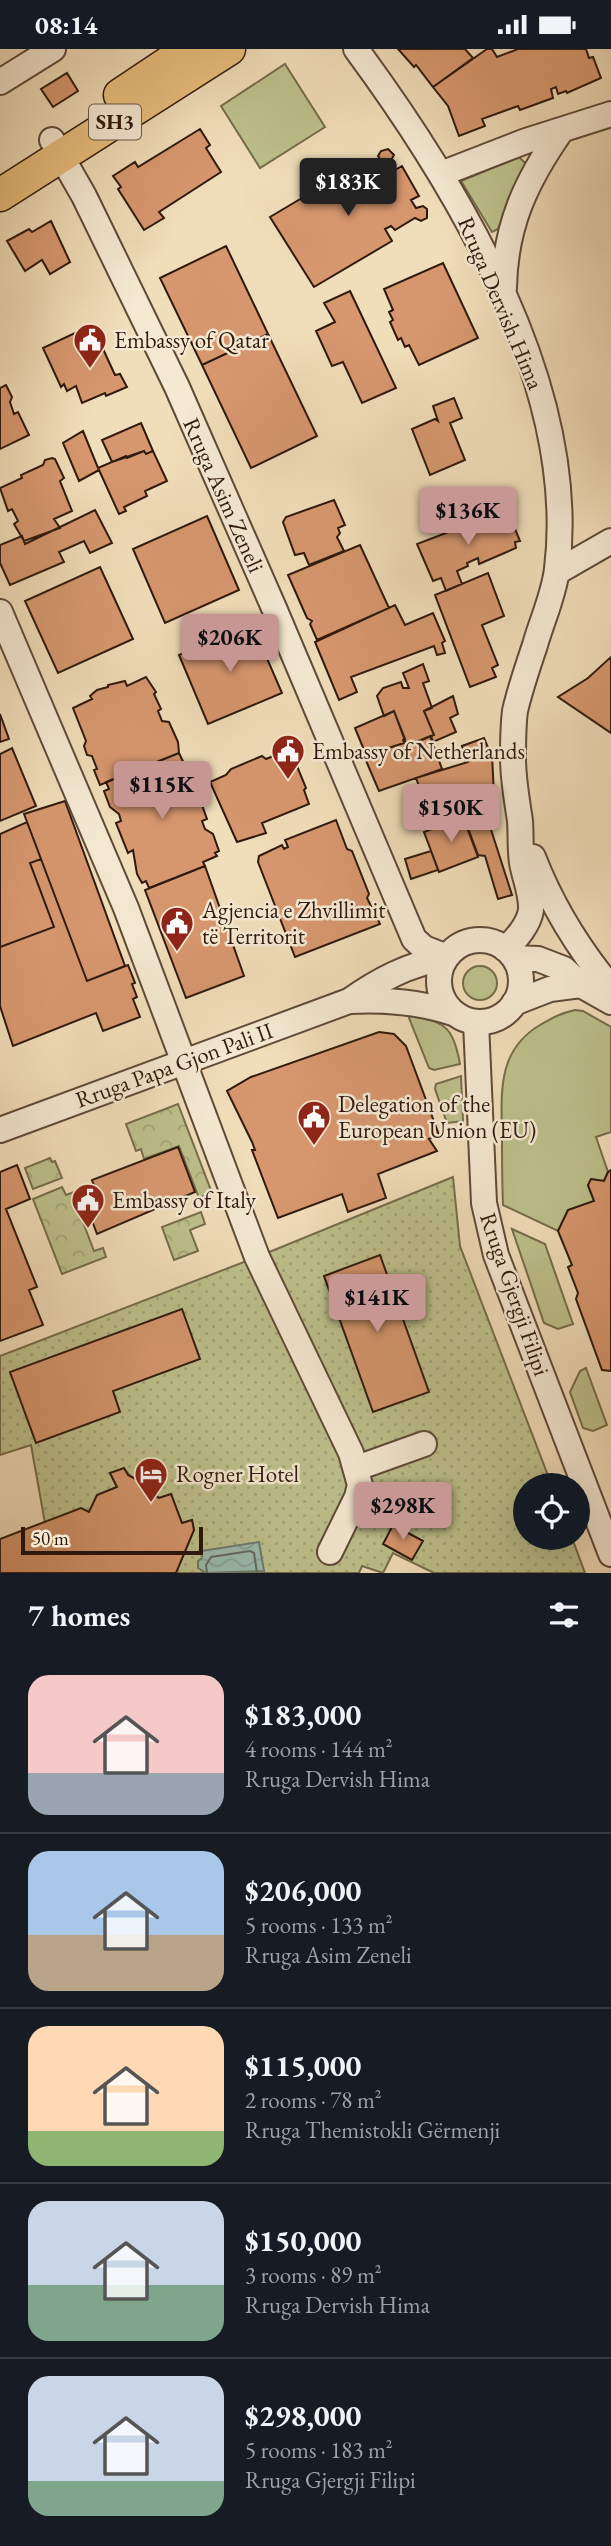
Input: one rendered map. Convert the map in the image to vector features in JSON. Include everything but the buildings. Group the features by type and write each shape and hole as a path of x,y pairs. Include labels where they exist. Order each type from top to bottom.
{"main road":[{"name":"SH3","path":"0,195 57,148 189,49"},
{"name":"SH3","path":"0,173 57,148 229,49"}],"street":[{"path":"0,82 28,56 53,49"},
{"name":"Rruga Dervish Hima","path":"356,49 441,174 474,233 503,296 542,399 552,439 561,519 557,572 515,711 513,765 521,855 531,899 530,913 510,954"},
{"path":"441,174 526,141 611,114"},
{"path":"503,296 504,257 518,206 531,177 561,131"},
{"name":"Rruga Asim Zeneli","path":"57,148 84,196 177,387 414,939 424,948 446,958"},
{"path":"557,572 611,541"},
{"path":"1,619 101,847 257,1257 357,1468 360,1485 357,1497 330,1552"},
{"path":"520,824 548,894 564,924 611,988"},
{"path":"581,985 550,989 514,1003 498,1018 466,1018 447,1006 439,982 440,970 446,958 456,948 481,940 494,942 510,954 538,959 564,969 581,985 611,1002"},
{"path":"510,954 521,981 514,1003"},
{"name":"Rruga Papa Gjon Pali II","path":"0,1130 349,1001 376,982 394,974 428,961 446,958"},
{"name":"Rruga Papa Gjon Pali II","path":"349,1001 380,999 428,1005 466,1018"},
{"name":"Rruga Gjergji Filipi","path":"466,1018 484,1203 496,1255 611,1554"},
{"path":"357,1468 424,1444"}],"green space":[{"path":"285,64 325,127 260,168 221,106"},
{"path":"519,157 526,164 498,229 492,232 461,181"},
{"path":"480,966 492,971 497,983 492,995 480,1000 468,995 463,983 468,971"},
{"path":"575,1010 583,1011 611,1027 611,1132 596,1137 608,1172 604,1181 591,1179 588,1186 594,1201 568,1210 558,1231 503,1205 503,1087 509,1059 526,1035 553,1018"},
{"path":"413,1015 434,1021 447,1029 455,1043 460,1064 434,1070 429,1068 409,1018"},
{"path":"461,1076 463,1121 447,1123 435,1089 436,1084"},
{"path":"178,1104 212,1193 199,1198 179,1146 144,1159 141,1149 136,1151 126,1124"},
{"path":"50,1158 52,1162 55,1161 62,1178 33,1189 25,1168"},
{"path":"453,1177 460,1246 547,1473 513,1473 513,1550 576,1550 585,1573 434,1573 393,1553 383,1573 362,1566 359,1573 176,1573 194,1530 192,1520 182,1523 171,1494 159,1498 144,1490 124,1469 110,1473 117,1487 97,1495 89,1512 81,1508 45,1523 31,1445 0,1455 0,1356 257,1257"},
{"path":"62,1187 66,1195 77,1191 86,1214 81,1217 94,1251 103,1248 106,1257 62,1274 33,1199"},
{"path":"201,1212 205,1224 190,1230 198,1251 174,1260 162,1227"},
{"path":"512,1229 545,1244 573,1324 558,1329 544,1323"},
{"path":"586,1368 607,1425 593,1431 583,1428 570,1392 580,1371"}],"water":[{"path":"259,1542 264,1571 206,1573 198,1568 198,1561 202,1558 201,1551"}],"place":[{"name":"Embassy of Qatar","path":"90,370"},
{"name":"Embassy of Netherlands","path":"288,781"},
{"name":"Agjencia e Zhvillimit të Territorit","path":"177,953"},
{"name":"Delegation of the European Union (EU)","path":"314,1147"},
{"name":"Embassy of Italy","path":"88,1230"},
{"name":"Rogner Hotel","path":"151,1504"}]}
